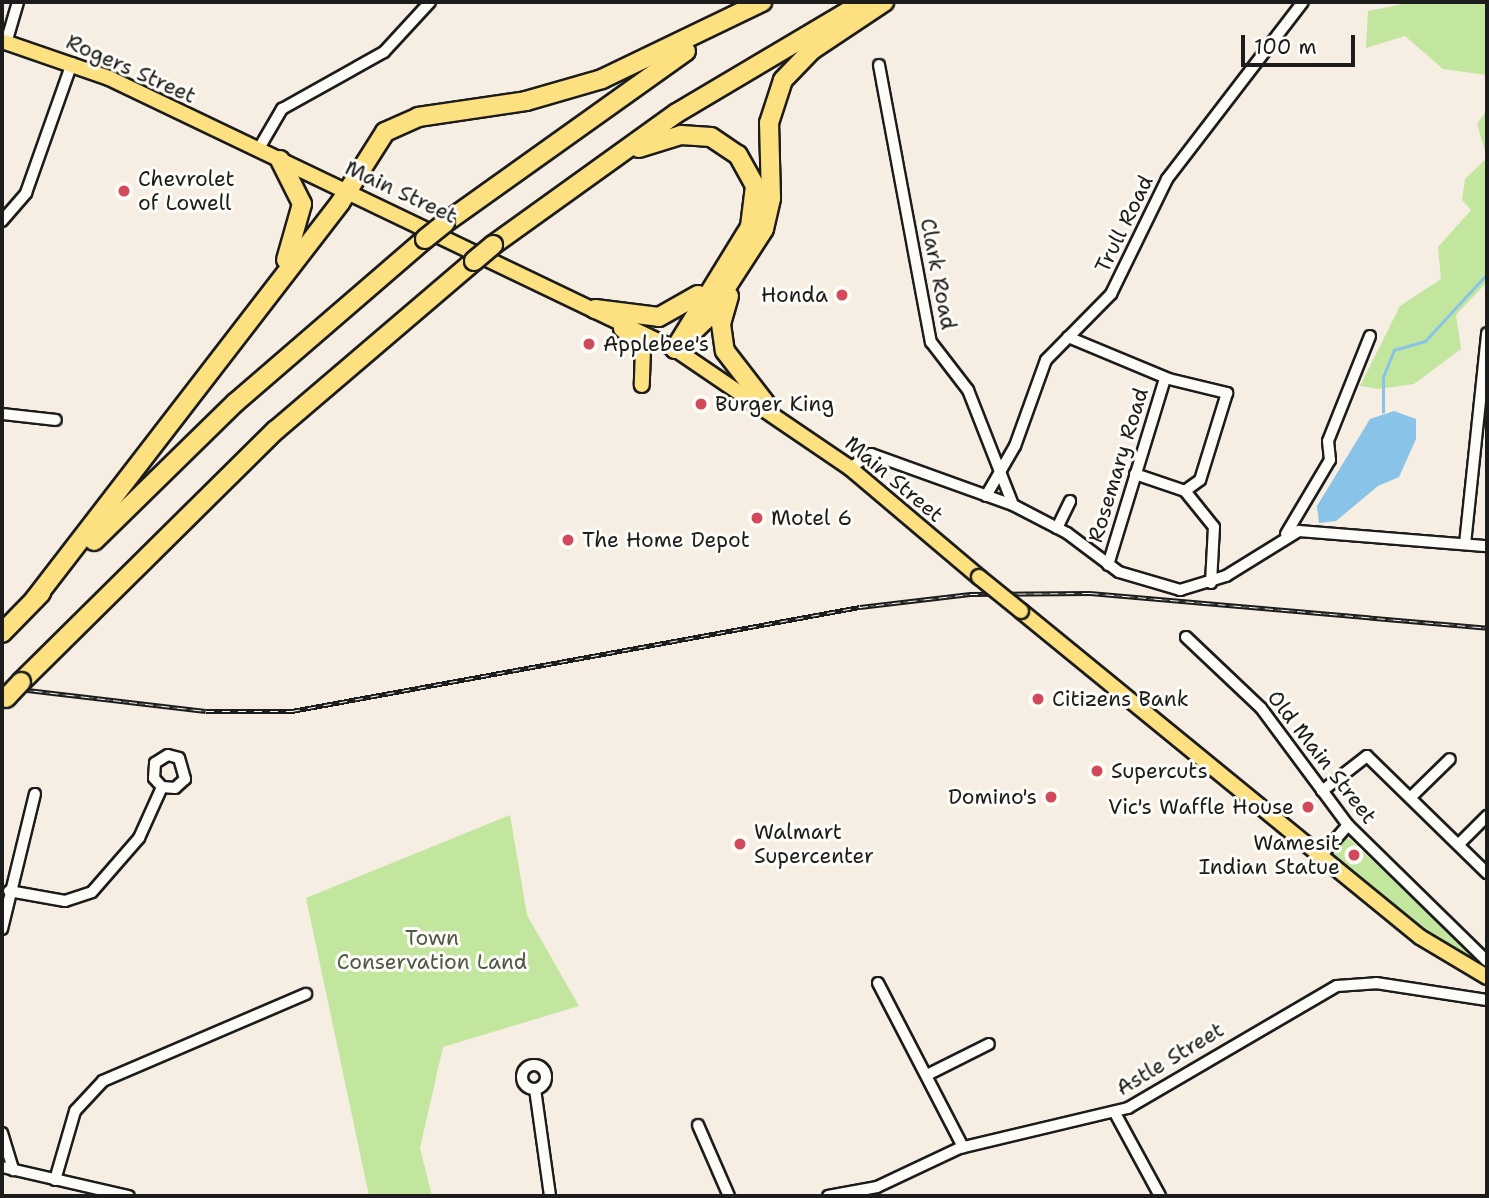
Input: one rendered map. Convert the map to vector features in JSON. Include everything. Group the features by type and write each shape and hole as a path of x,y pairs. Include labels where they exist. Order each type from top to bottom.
{"highway":[{"path":"34,600 348,190 376,141 400,122 576,88 765,2"},
{"path":"2,633 235,403 425,239 613,99 765,2"},
{"path":"4,700 286,421 474,261 584,177 732,78 863,2"},
{"path":"769,408 741,378 723,342 723,312 738,274 770,209 769,123 783,80 812,50 884,2"},
{"path":"584,177 673,136 704,136 731,148 752,176 756,206 746,234 715,277 675,349"},
{"path":"267,296 301,220 300,195 280,160"},
{"path":"675,349 738,274"},
{"path":"595,309 647,318 673,314 715,277"}],"main road":[{"name":"Rogers Street","path":"4,42 72,63 202,124"},
{"name":"Main Street","path":"202,124 348,190 675,349 769,408 850,468 979,577 1420,937 1487,976"},
{"path":"595,309 643,349 642,385"}],"street":[{"path":"4,42 18,2"},
{"path":"258,150 282,109 384,52 430,2"},
{"name":"Trull Road","path":"986,496 1003,473 1040,372 1068,337 1111,294 1167,179 1303,2"},
{"path":"2,221 26,193 72,63"},
{"name":"Clark Road","path":"879,65 931,342 968,390 1003,473"},
{"path":"1465,544 1482,419 1487,333"},
{"path":"850,468 871,454 1013,505 1057,528 1108,565 1138,581 1180,590 1211,583 1286,534 1330,460 1328,441 1370,335"},
{"path":"1068,337 1165,378 1227,393 1200,480 1185,491"},
{"name":"Rosemary Road","path":"1108,565 1165,378"},
{"path":"2,414 56,420"},
{"path":"1003,473 1013,505"},
{"path":"1135,474 1185,491 1214,527 1211,583"},
{"path":"1057,528 1070,501"},
{"path":"1286,534 1487,546"},
{"name":"Old Main Street","path":"1186,637 1261,708 1348,825 1486,960"},
{"path":"1322,791 1363,756 1411,797 1487,873"},
{"path":"1411,797 1450,759"},
{"path":"9,891 65,901 92,892 130,853 162,787"},
{"path":"2,929 9,891 35,794"},
{"path":"1459,844 1487,816"},
{"path":"1321,856 1348,825"},
{"path":"878,983 963,1147"},
{"name":"Astle Street","path":"828,1196 877,1187 963,1147 1115,1113 1337,986 1376,983 1487,1000"},
{"path":"55,1180 75,1111 103,1081 306,994"},
{"path":"927,1075 989,1044"},
{"path":"535,1089 550,1196"},
{"path":"1115,1113 1160,1196"},
{"path":"698,1125 729,1196"},
{"path":"2,1133 13,1170"},
{"path":"2,1167 129,1196"}],"green space":[{"path":"1413,2 1487,2 1487,158 1477,124 1486,111 1486,75 1443,69 1405,36 1366,48 1368,11"},
{"path":"1487,158 1487,282 1456,315 1461,349 1414,384 1378,389 1360,386 1400,306 1441,279 1438,247 1471,210 1462,200 1465,179"},
{"name":"Town Conservation Land","path":"510,815 527,915 579,1006 443,1047 420,1148 432,1196 369,1196 306,898"},
{"path":"1345,835 1480,960 1478,963 1425,932 1334,859 1331,854"}],"water":[{"path":"1394,411 1416,419 1416,439 1399,477 1378,486 1336,521 1319,523 1317,506 1370,419"}],"waterway":[{"path":"1383,412 1383,377 1394,350 1425,341 1487,274"}],"railway":[{"path":"2,687 206,711 292,711 860,607 970,594 1090,593 1487,628"}],"place":[{"name":"Chevrolet of Lowell","path":"124,191"},
{"name":"Honda","path":"842,295"},
{"name":"Applebee's","path":"589,344"},
{"name":"Burger King","path":"701,404"},
{"name":"Motel 6","path":"757,518"},
{"name":"The Home Depot","path":"568,540"},
{"name":"Citizens Bank","path":"1038,699"},
{"name":"Supercuts","path":"1097,771"},
{"name":"Domino's","path":"1051,797"},
{"name":"Vic's Waffle House","path":"1308,807"},
{"name":"Walmart Supercenter","path":"740,844"},
{"name":"Wamesit Indian Statue","path":"1354,855"}]}
